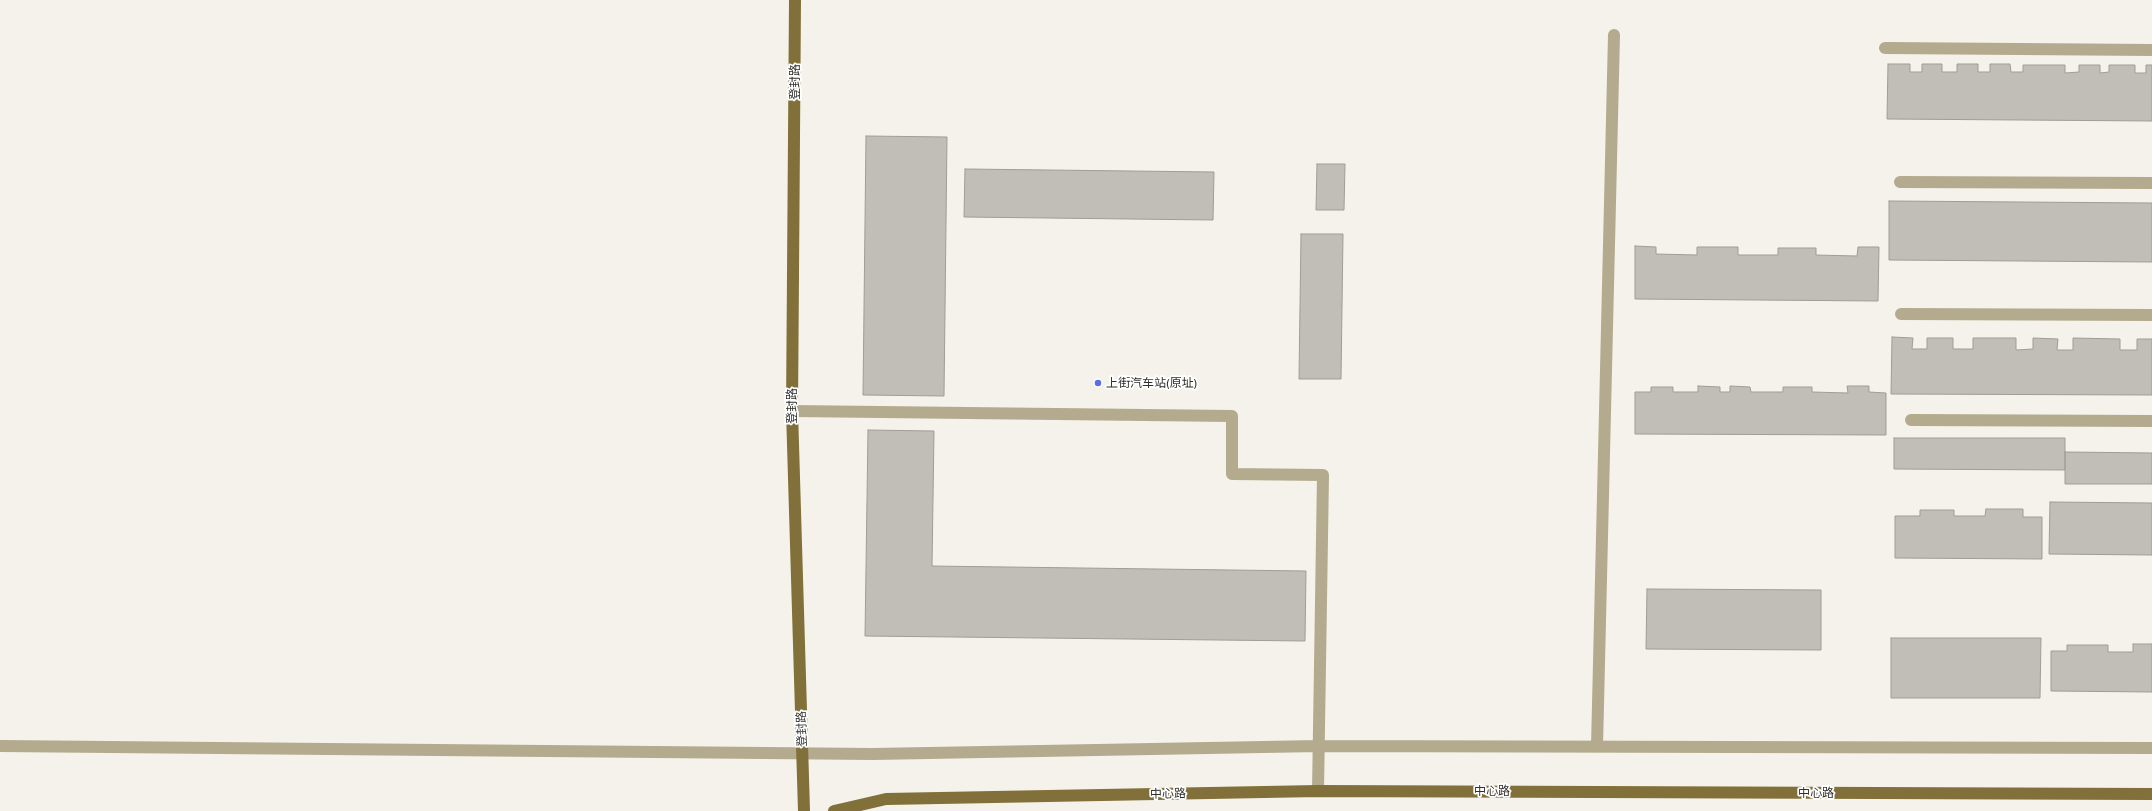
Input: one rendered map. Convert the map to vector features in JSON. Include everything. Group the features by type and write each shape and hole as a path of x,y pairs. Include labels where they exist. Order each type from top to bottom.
{"main road":[{"name":"登封路","path":"795,0 792,411 804,811"},
{"name":"中心路","path":"834,811 886,799 1318,791 2152,794"}],"street":[{"path":"1597,746 1614,35"},
{"path":"1885,48 2152,50"},
{"path":"1900,182 2152,183"},
{"path":"1901,314 2152,315"},
{"path":"792,411 1232,416 1232,474 1323,475 1318,791"},
{"path":"1910,420 2152,421"},
{"path":"0,746 803,754 881,754 1319,746 2152,748"}],"building":[{"path":"1888,64 1910,64 1910,72 1922,72 1922,64 1942,64 1942,72 1957,72 1957,64 1978,64 1978,72 1990,72 1990,64 2010,64 2011,72 2023,72 2023,65 2065,65 2065,73 2079,72 2079,65 2100,65 2100,73 2109,72 2109,65 2135,65 2135,73 2146,73 2146,65 2152,65 2152,121 1887,119"},
{"path":"866,136 947,137 944,396 863,395"},
{"path":"1317,164 1345,164 1344,210 1316,210"},
{"path":"965,169 1214,172 1213,220 964,217"},
{"path":"1889,201 2152,203 2152,262 1889,260"},
{"path":"1301,234 1343,234 1341,379 1299,379"},
{"path":"1635,246 1656,247 1656,254 1697,255 1697,247 1738,247 1738,255 1778,255 1778,248 1816,248 1816,255 1857,256 1858,247 1879,247 1878,301 1635,299"},
{"path":"1892,337 1913,338 1912,349 1927,349 1927,338 1953,338 1953,349 1973,349 1973,338 2016,338 2016,350 2033,349 2033,338 2058,339 2057,350 2073,350 2073,338 2120,339 2120,350 2137,350 2137,339 2152,339 2152,395 1891,394"},
{"path":"1698,386 1720,387 1720,392 1730,392 1730,386 1750,387 1751,392 1783,392 1783,387 1812,387 1812,392 1848,393 1847,386 1869,386 1869,392 1886,393 1886,435 1635,434 1635,392 1651,392 1651,387 1673,387 1673,392 1698,392"},
{"path":"868,430 934,431 932,566 1306,571 1305,641 865,636"},
{"path":"1894,438 2065,438 2065,470 1894,469"},
{"path":"2065,452 2152,453 2152,484 2065,484"},
{"path":"2050,502 2152,503 2152,555 2049,554"},
{"path":"1986,509 2023,509 2023,517 2042,517 2042,559 1895,558 1895,516 1920,516 1920,510 1954,510 1954,516 1985,516"},
{"path":"1647,589 1821,590 1821,650 1646,649"},
{"path":"1891,638 2041,638 2040,698 1891,698"},
{"path":"2133,644 2152,644 2152,692 2051,691 2051,651 2067,651 2067,645 2108,645 2108,652 2133,652"}],"place":[{"name":"上街汽车站(原址)","path":"1098,383"}]}
